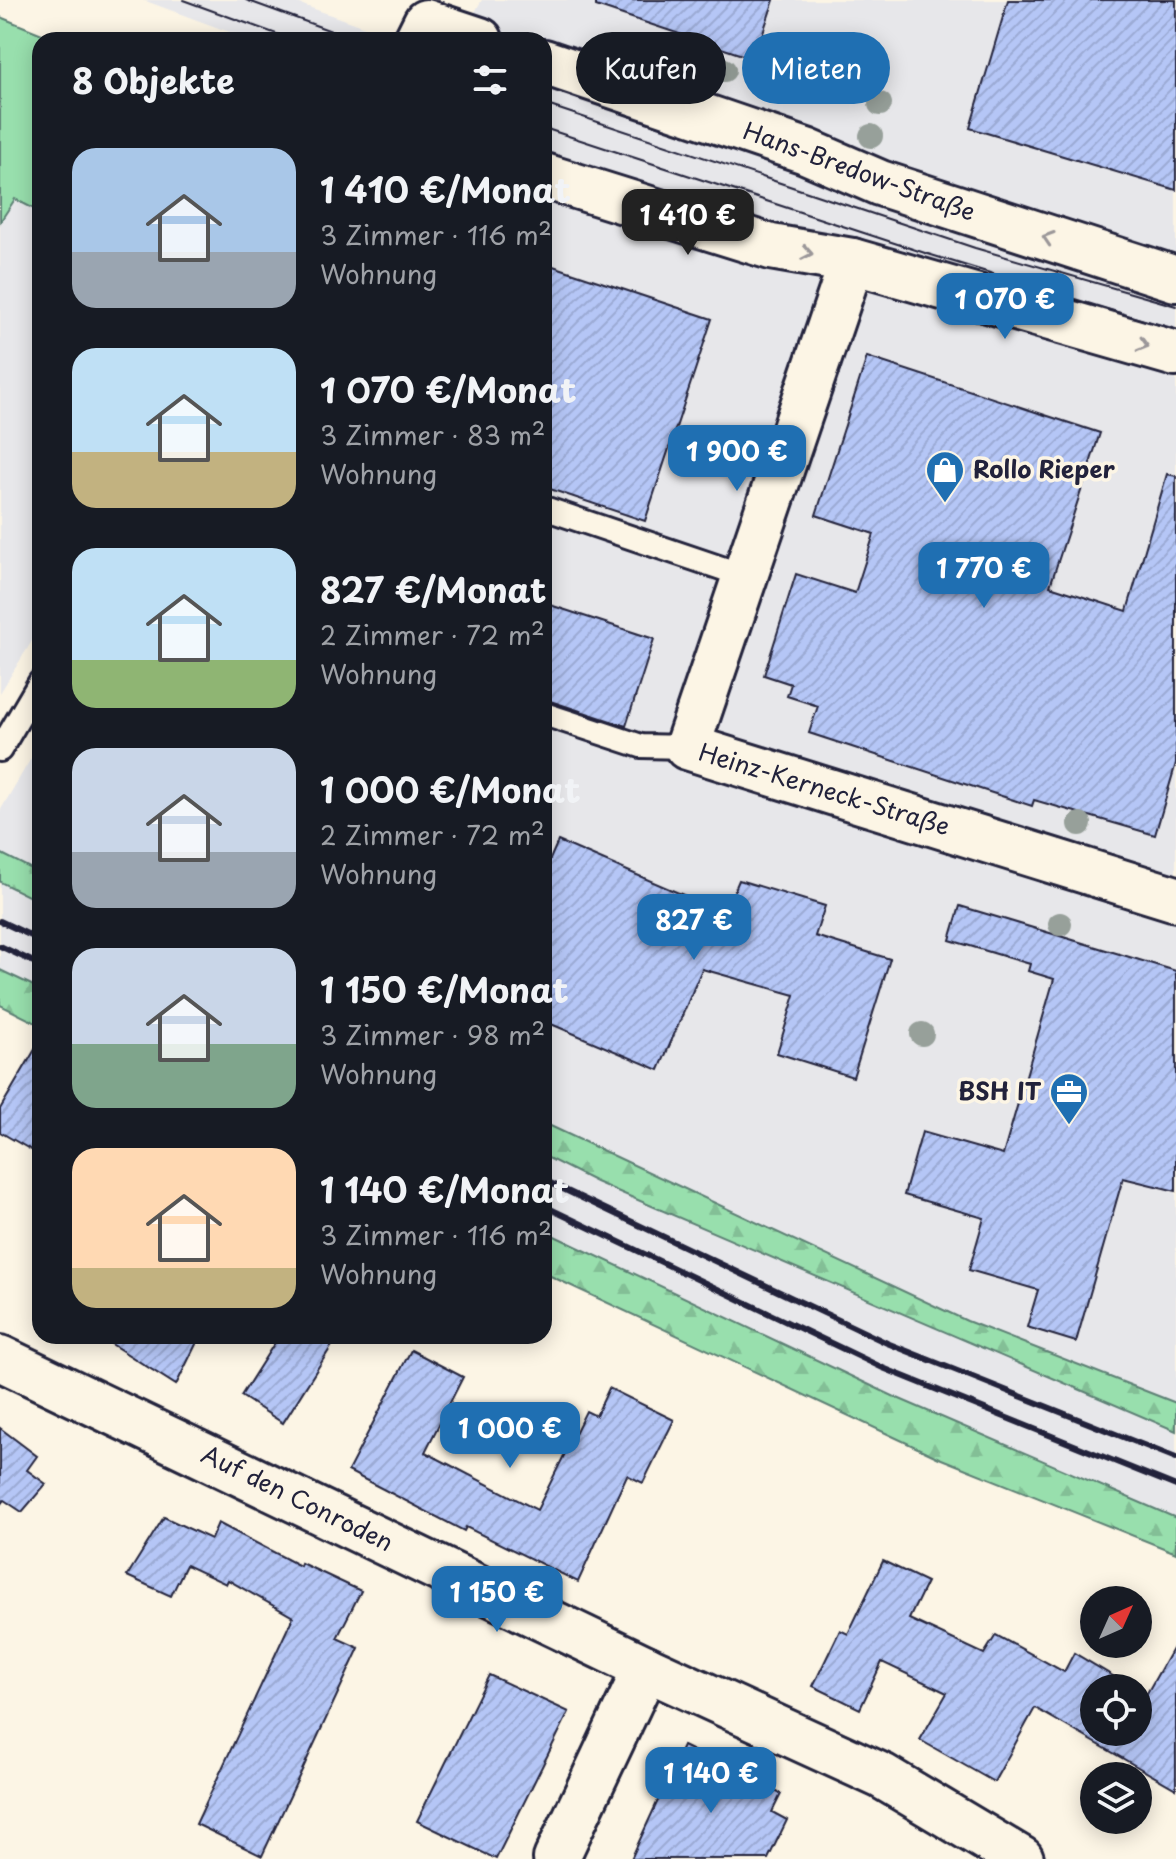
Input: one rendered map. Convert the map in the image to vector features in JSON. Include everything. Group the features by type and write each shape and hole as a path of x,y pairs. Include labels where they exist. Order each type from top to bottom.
{"street":[{"path":"421,32 426,22 456,32"},
{"name":"Hans-Bredow-Straße","path":"552,65 806,151 880,183 1176,279"},
{"path":"552,179 771,247 852,261 1176,354"},
{"name":"Heinz-Kerneck-Straße","path":"852,261 687,747 1176,899"},
{"name":"Auf den Conroden","path":"0,1358 646,1668 882,1776 1021,1859"},
{"path":"556,1859 646,1668"}],"lane":[{"path":"552,511 745,576"},
{"path":"0,750 32,696"},
{"path":"552,717 641,746 687,747"}],"shaded area":[{"path":"143,0 289,0 379,32 229,32"},
{"path":"482,0 1176,0 1176,1403 967,1321 552,1127 552,32 463,32"},
{"path":"15,199 32,208 32,641 0,693 0,222"},
{"path":"32,757 32,869 0,853 0,811"},
{"path":"0,882 32,898 32,985 0,970"},
{"path":"552,1160 596,1182 1176,1431 1176,1518 895,1397 552,1235"}],"green space":[{"path":"0,17 37,32 32,32 32,208 15,199 0,222"},
{"path":"0,853 32,869 32,898 0,882"},
{"path":"0,970 32,985 32,1021 0,1005"},
{"path":"552,1127 967,1321 1176,1403 1176,1431 596,1182 552,1160"},
{"path":"552,1235 895,1397 1176,1518 1176,1553 939,1458 552,1277"}],"building":[{"path":"596,0 774,0 763,32 742,32 742,55 726,50 726,32 674,32 596,6"},
{"path":"1008,0 1176,0 1176,190 970,128"},
{"path":"552,266 712,319 645,521 552,490"},
{"path":"867,357 1100,433 1050,586 1127,611 1167,474 1176,476 1176,763 1155,835 1034,800 1032,806 809,733 818,706 787,696 791,684 764,675 796,574 855,593 874,534 816,515"},
{"path":"552,606 654,639 626,726 552,702"},
{"path":"558,841 725,913 739,880 825,906 815,936 890,959 853,1077 777,1053 795,995 702,969 659,1070 552,1024 552,855"},
{"path":"960,906 1176,971 1176,1191 1123,1178 1076,1342 1027,1327 1038,1290 969,1270 984,1218 904,1195 922,1132 1003,1155 1054,979 1028,971 1030,964 950,940"},
{"path":"32,1055 32,1150 0,1132 0,1109"},
{"path":"112,1344 196,1344 176,1385"},
{"path":"274,1344 333,1344 283,1423 241,1396"},
{"path":"411,1350 463,1377 425,1452 537,1510 586,1411 596,1416 609,1388 674,1420 643,1483 627,1475 578,1582 466,1527 464,1531 348,1471"},
{"path":"0,1428 37,1456 27,1470 46,1484 22,1512 4,1500 0,1505"},
{"path":"164,1517 211,1539 218,1523 300,1566 301,1563 361,1591 337,1638 359,1648 262,1856 196,1824 293,1617 228,1580 226,1584 186,1565 171,1596 127,1576"},
{"path":"883,1561 927,1582 909,1619 984,1654 996,1635 1064,1672 1074,1653 1109,1674 1080,1674 1080,1734 1035,1708 994,1782 920,1740 947,1693 882,1662 860,1709 813,1686 840,1630 848,1634"},
{"path":"1176,1642 1176,1789 1152,1775 1152,1762 1129,1762 1101,1746 1152,1746 1152,1684"},
{"path":"489,1675 569,1712 496,1859 417,1821"},
{"path":"683,1746 781,1794 772,1812 787,1820 768,1859 631,1859"}],"tram line":[{"path":"183,0 271,32"},
{"path":"246,0 334,32"},
{"path":"552,107 975,248 1176,306"},
{"path":"552,131 928,254 1176,330"}],"railway":[{"path":"0,921 32,936"},
{"path":"0,946 32,961"},
{"path":"552,1184 887,1343 1176,1458"},
{"path":"552,1210 883,1368 1176,1486"}],"place":[{"name":"Rollo Rieper","path":"945,504"},
{"name":"BSH IT","path":"1069,1126"}]}
